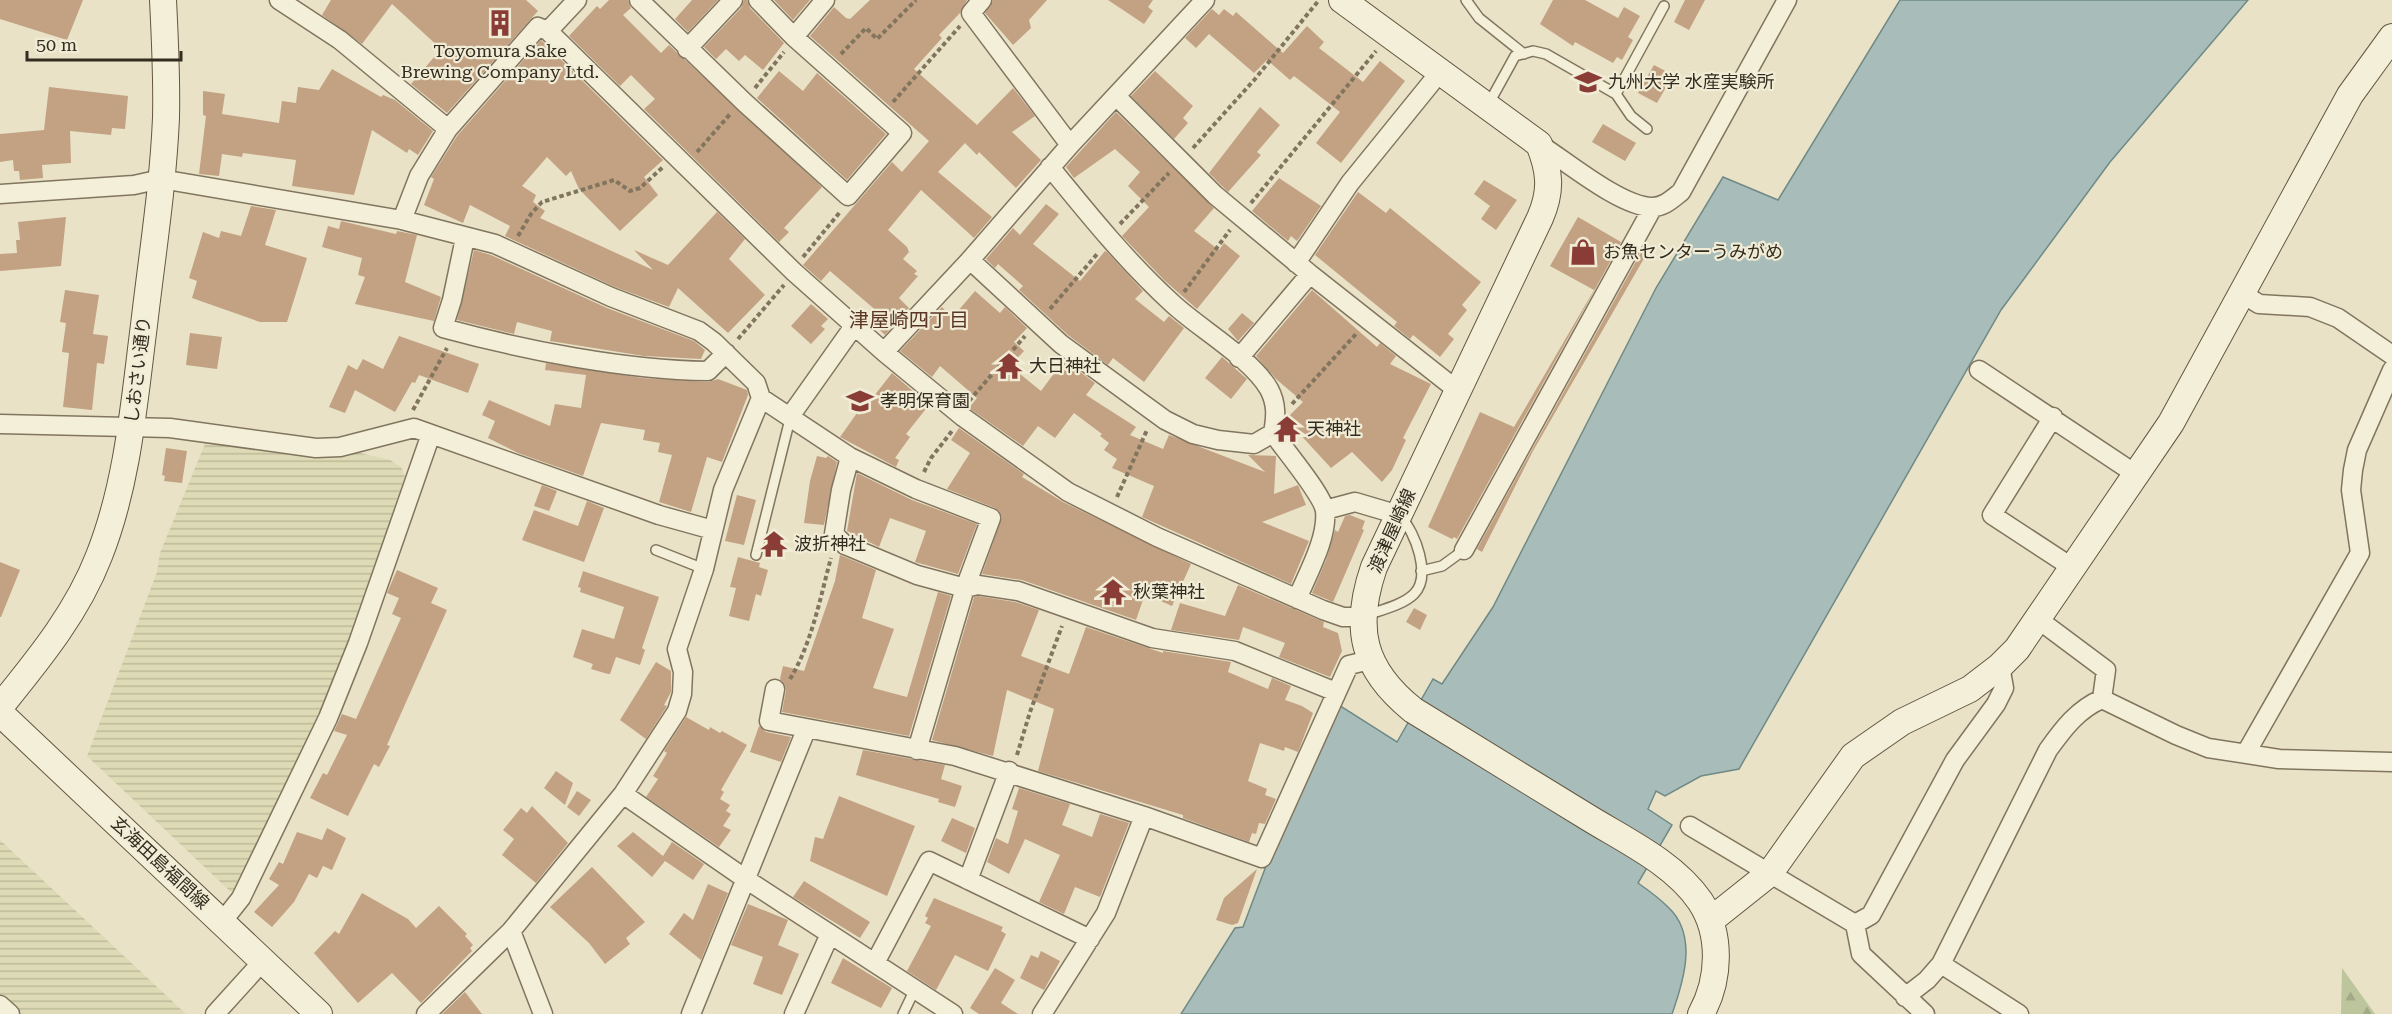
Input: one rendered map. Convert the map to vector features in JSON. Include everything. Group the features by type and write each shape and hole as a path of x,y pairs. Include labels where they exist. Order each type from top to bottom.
{"street":[{"name":"しおさい通り","path":"0,707 50,646 82,593 99,557 118,500 131,427 161,179 166,118 163,0"},
{"path":"279,0 340,40 448,129"},
{"path":"549,31 577,0"},
{"path":"639,0 687,49 848,195 902,133 794,37 758,0"},
{"path":"687,49 733,0"},
{"path":"794,37 825,0"},
{"path":"884,352 970,260 1070,145 1118,97 1205,0"},
{"path":"1342,0 1539,144 1628,202 1653,207 1667,203 1681,192 1787,0"},
{"path":"979,3 1070,145"},
{"path":"402,220 419,176 448,129 538,27 549,31 679,162 794,272 884,352 963,417 1068,492 1157,537 1343,617 1362,617"},
{"path":"1711,920 1770,873 1853,756 1902,722 1970,688 2000,666 2039,620 2171,423 2350,95 2392,37"},
{"path":"1239,358 1303,268 1350,183 1440,72"},
{"path":"1118,97 1240,217 1458,390"},
{"name":"渡津屋崎線","path":"1539,144 1550,181 1548,199 1374,567 1362,617 1370,660 1394,694 1413,710 1651,856 1689,886 1711,920 1716,968 1712,990 1701,1014"},
{"path":"1050,167 1107,237 1174,305 1256,372 1268,388 1276,407 1273,434 1307,479 1325,510 1320,544 1297,599"},
{"path":"0,194 134,185 161,179 402,220 510,251 611,297 699,331 756,383 761,398 723,490 704,568 677,649 682,672 682,694 677,711 623,794 512,931 426,1014"},
{"path":"1464,550 1653,207"},
{"path":"465,238 452,300 443,328 548,351 673,371 708,371 726,354"},
{"path":"970,260 1061,344 1154,412 1193,434 1218,440 1254,444 1273,434"},
{"path":"2243,294 2259,304 2310,307 2338,318 2392,355"},
{"path":"790,415 854,326"},
{"path":"1979,370 2053,417 2137,475"},
{"path":"2246,753 2360,553 2351,490 2353,470 2357,450 2392,370"},
{"path":"761,398 790,415 850,457 916,489 991,518 965,588 917,750"},
{"path":"2053,417 1992,515 2073,568"},
{"path":"0,424 131,427 230,435 316,448 340,447 414,428 659,515 713,530"},
{"path":"222,922 241,898 328,718 358,643 431,434"},
{"path":"850,457 841,490 834,534 845,545 918,575 965,588 978,585 1018,591 1152,638 1235,651 1336,692"},
{"path":"1325,510 1355,502 1398,515"},
{"path":"2039,620 2106,670 2102,699"},
{"path":"775,689 769,720 806,730 955,756 1144,816 1262,858 1349,665 1370,660"},
{"path":"1855,924 1871,915 1955,760 1996,704 2004,688 2000,666"},
{"path":"1905,996 1927,980 1941,964 2048,750 2063,729 2086,705 2102,699 2208,748 2314,761 2392,762"},
{"name":"玄海田島福間線","path":"0,713 319,1014"},
{"path":"691,1014 806,730"},
{"path":"968,880 1010,772"},
{"path":"623,794 747,880 953,1014"},
{"path":"1042,1014 1106,913 1144,816"},
{"path":"1690,826 1855,924 1861,954 1926,1014"},
{"path":"875,963 929,861 1090,939"},
{"path":"512,931 543,1014"},
{"path":"794,1014 830,934"},
{"path":"214,1014 263,961"},
{"path":"1941,964 2019,1014"},
{"path":"0,1005 10,1014"}],"lane":[{"path":"1466,0 1479,18 1524,54"},
{"path":"1616,94 1664,6"},
{"path":"1488,106 1515,56 1533,51 1546,54 1616,94 1631,116 1647,129"},
{"path":"756,555 790,415"},
{"path":"1362,617 1414,594 1420,584 1419,553 1412,529 1398,515"},
{"path":"656,550 704,568"},
{"path":"1421,571 1442,566 1464,550"},
{"path":"903,1014 915,989"}],"path":[{"path":"828,67 866,28 877,39 916,0"},
{"path":"1107,237 1181,161 1255,79 1318,0"},
{"path":"881,116 979,3"},
{"path":"1174,305 1240,217 1390,34"},
{"path":"510,251 531,214 542,202 614,180 630,191 640,188 679,162 744,102 794,37"},
{"path":"726,354 846,206 848,195"},
{"path":"1276,407 1292,404 1369,320"},
{"path":"404,429 457,332"},
{"path":"1108,512 1128,476 1154,412"},
{"path":"916,489 931,458 963,417"},
{"path":"775,689 786,684 797,667 830,562 834,534"},
{"path":"1010,772 1068,609"}],"shaded area":[{"path":"1900,0 2248,0 2110,162 2001,310 1739,769 1701,776 1665,796 1656,791 1648,809 1672,825 1638,883 1668,907 1677,918 1683,931 1686,958 1681,987 1672,1014 1181,1014 1235,928 1243,927 1266,866 1339,705 1397,742 1433,679 1442,684 1493,607 1656,288 1723,177 1778,200"},
{"path":"207,439 356,452 390,460 401,467 405,476 330,697 232,893 87,756 157,572 160,553"},
{"path":"0,840 186,1014 0,1014"}],"green space":[{"path":"2342,968 2375,1014 2341,1014"}],"building":[{"path":"0,0 83,0 67,40 0,19"},
{"path":"331,0 526,0 538,11 447,113 411,84 441,49 392,4 362,44 322,15"},
{"path":"609,0 628,0 631,8 623,15 661,53 669,45 822,187 784,228 789,232 779,242 644,109 655,99 631,75 620,86 569,36 597,6 600,9"},
{"path":"692,0 718,0 688,32 675,19"},
{"path":"744,0 747,0 750,8 784,43 763,70 745,55 739,61 726,49 716,59 704,47 741,8"},
{"path":"774,0 810,0 793,20"},
{"path":"870,0 967,0 960,13 939,35 942,38 914,69 977,125 1013,88 1035,116 1012,132 1041,160 1016,188 979,152 977,155 965,143 938,172 992,217 974,238 921,190 888,230 907,247 909,252 903,259 917,271 914,274 918,276 899,298 909,308 885,335 871,322 879,313 830,271 821,281 803,265 892,162 902,172 929,141 810,36 834,7 850,19"},
{"path":"993,0 1047,0 1029,20 1031,28 1013,45 985,13"},
{"path":"1108,0 1153,0 1148,7 1153,11 1144,24"},
{"path":"1553,0 1585,0 1618,18 1624,7 1640,16 1628,37 1633,40 1622,60 1617,57 1613,63 1575,42 1573,46 1540,24"},
{"path":"1685,0 1705,0 1689,30 1674,22"},
{"path":"1212,9 1219,15 1224,9 1233,16 1236,12 1283,53 1307,26 1324,42 1319,48 1363,82 1380,61 1405,81 1341,163 1316,143 1340,112 1294,76 1290,80 1267,60 1254,73 1209,34 1196,48 1185,38"},
{"path":"541,40 663,160 644,177 658,195 620,231 579,189 571,171 566,176 547,157 522,186 536,195 533,202 545,211 540,218 653,270 634,250 668,265 717,212 745,239 729,259 765,295 728,333 678,288 669,307 615,287 505,236 510,226 470,205 463,223 424,205 434,179 431,177 457,136"},
{"path":"1654,65 1673,75 1657,103 1638,93"},
{"path":"332,69 381,97 383,95 395,100 433,131 418,155 409,149 407,153 372,130 354,195 292,186 296,160 243,153 242,157 222,154 219,176 199,174 206,116 203,115 203,91 225,94 222,114 279,123 282,101 296,103 298,87 319,90"},
{"path":"779,71 803,91 817,73 886,134 847,180 757,98"},
{"path":"1155,71 1193,106 1183,118 1188,123 1174,139 1131,96"},
{"path":"49,87 128,96 125,129 112,128 111,135 70,131 71,163 42,165 43,178 20,180 19,171 14,171 13,160 0,162 0,134 44,130"},
{"path":"1260,107 1280,125 1257,152 1261,155 1228,192 1209,173"},
{"path":"1116,112 1214,208 1194,231 1219,250 1224,243 1240,256 1197,309 1164,280 1122,236 1149,207 1128,186 1140,172 1115,149 1074,178 1066,167"},
{"path":"1603,124 1636,143 1625,161 1592,142"},
{"path":"1279,178 1321,206 1297,241 1291,236 1288,241 1252,211"},
{"path":"1484,180 1517,200 1496,230 1481,219 1490,206 1474,194"},
{"path":"1358,192 1386,213 1390,208 1481,282 1462,305 1467,310 1448,334 1454,339 1440,357 1413,335 1410,339 1394,326 1397,322 1315,255"},
{"path":"1046,204 1059,214 1033,244 1080,281 1105,251 1107,252 1143,291 1135,299 1164,322 1169,316 1184,328 1144,382 1113,358 1108,365 1068,335 1019,290 1023,286 998,264 995,268 986,259 1013,228 1020,235"},
{"path":"251,206 276,210 265,245 307,258 287,322 260,322 192,298 197,281 189,278 203,232 219,238 221,231 241,236"},
{"path":"66,217 61,266 0,271 0,254 17,253 16,240 20,240 18,222"},
{"path":"1578,217 1621,242 1457,539 1454,537 1452,539 1428,527 1480,412 1514,427 1594,290 1550,266"},
{"path":"341,221 396,234 397,231 417,235 405,282 441,297 434,321 355,304 365,277 358,275 362,258 322,247 328,226 339,229"},
{"path":"1645,245 1650,248 1533,451 1482,552 1477,549"},
{"path":"474,250 491,255 607,308 694,341 705,350 701,359 644,356 550,341 552,331 517,322 514,334 457,320"},
{"path":"65,290 99,295 93,334 108,336 104,364 97,363 92,410 63,407 69,353 62,352 66,323 60,322"},
{"path":"1312,290 1377,347 1380,343 1396,356 1390,364 1431,384 1403,438 1406,440 1392,470 1382,482 1352,452 1331,468 1286,419 1303,402 1276,379 1256,356"},
{"path":"975,291 1000,313 1005,307 1027,328 1014,342 1024,351 1010,366 1041,391 1064,360 1095,383 1086,395 1136,427 1130,435 1163,449 1169,435 1265,472 1248,455 1276,456 1274,494 1298,485 1306,505 1262,522 1309,541 1291,584 1142,517 1154,486 1112,468 1117,459 1104,450 1109,443 1100,436 1102,434 1074,413 1055,438 1038,426 1023,446 969,408 977,398 940,366 932,377 900,351 942,307 952,318"},
{"path":"811,304 828,319 821,326 825,329 811,344 791,326"},
{"path":"1242,313 1254,323 1238,341 1228,329"},
{"path":"190,333 222,337 217,369 186,365"},
{"path":"399,336 479,364 468,393 419,375 415,383 412,382 395,412 355,390 345,413 329,407 348,365 357,370 363,359 383,369"},
{"path":"1222,357 1247,379 1231,399 1205,378"},
{"path":"546,363 642,378 708,382 718,379 747,390 748,395 722,462 707,457 691,512 659,502 672,455 658,452 660,443 643,440 645,430 601,423 583,476 518,453 488,438 495,421 482,415 489,400 550,426 555,404 581,408 586,375 545,370"},
{"path":"892,373 929,405 906,434 910,437 895,458 899,460 896,467 840,437 857,413 859,415"},
{"path":"959,428 1024,474 1022,477 1063,502 1191,564 1172,606 1145,594 1136,620 1022,580 982,574 1002,517 995,508 947,489 970,453 951,440"},
{"path":"166,448 187,451 182,483 164,481 165,476 162,475"},
{"path":"817,456 826,458 828,456 837,462 824,525 804,523 810,481"},
{"path":"857,473 912,500 977,524 958,574 915,562 926,531 890,518 879,547 847,531"},
{"path":"542,485 557,491 549,511 534,506"},
{"path":"737,495 756,500 744,545 725,541"},
{"path":"587,501 604,508 584,562 522,540 534,510 578,526"},
{"path":"1350,515 1365,521 1362,529 1364,530 1333,602 1312,593 1326,560 1335,530 1338,532 1345,516"},
{"path":"840,555 876,570 862,618 894,629 873,688 907,697 938,592 951,596 909,736 782,712 786,690 780,679 783,666 804,671 835,581"},
{"path":"738,557 760,563 759,567 768,570 761,596 756,594 749,621 729,616 736,588 730,587"},
{"path":"0,562 20,570 1,617 0,617"},
{"path":"397,570 438,588 431,603 447,610 387,745 390,746 379,767 374,764 348,816 310,798 323,773 327,775 347,735 334,731 342,714 356,719 401,618 392,614 399,598 387,593"},
{"path":"583,571 659,597 642,648 645,650 640,665 616,657 610,674 608,674 591,669 593,664 573,657 582,629 614,639 624,607 580,592 581,588 578,587"},
{"path":"1238,585 1324,622 1323,627 1338,633 1342,651 1330,677 1279,657 1285,643 1243,627 1239,640 1171,630 1180,603 1225,616"},
{"path":"974,597 1015,602 1039,610 1021,656 1069,674 1086,627 1163,653 1163,651 1231,662 1228,672 1268,689 1272,678 1291,686 1285,700 1313,713 1298,752 1285,747 1284,751 1260,743 1248,781 1267,789 1265,795 1276,799 1265,824 1259,823 1256,834 1252,833 1249,842 1183,818 1183,815 1038,771 1054,709 1007,690 993,756 932,740"},
{"path":"1414,608 1427,615 1420,630 1406,622"},
{"path":"656,662 671,671 671,692 664,705 667,706 646,739 620,720"},
{"path":"686,717 709,730 710,727 720,733 722,731 747,745 721,790 724,792 720,799 730,805 726,811 731,814 723,826 731,830 719,847 646,797 658,779 653,776 667,753 664,751"},
{"path":"759,726 766,732 791,737 781,762 750,752"},
{"path":"863,750 945,765 941,779 962,786 955,807 938,802 939,799 856,775"},
{"path":"556,771 573,783 565,805 544,788"},
{"path":"1019,788 1070,804 1062,825 1092,837 1100,814 1129,823 1100,897 1075,887 1064,914 1039,902 1060,855 1025,839 1009,874 987,862 996,838 1008,844 1018,811 1012,809"},
{"path":"577,791 591,800 579,816 567,807"},
{"path":"839,796 915,826 887,896 810,861 815,837 823,839"},
{"path":"532,806 568,843 536,883 502,855 514,839 503,830 521,808 527,813"},
{"path":"952,818 975,828 966,853 941,841"},
{"path":"327,828 346,838 332,870 323,866 317,878 309,874 294,902 272,927 254,912 279,885 269,879 279,862 283,864 297,832 322,840"},
{"path":"633,832 663,856 672,842 704,864 693,880 665,861 652,877 617,846"},
{"path":"592,867 645,922 626,938 630,944 605,964 589,943 550,907"},
{"path":"1257,869 1238,923 1232,925 1216,920 1224,898"},
{"path":"804,881 870,922 860,938 793,897"},
{"path":"708,884 728,893 701,960 669,934 684,913 693,920"},
{"path":"362,893 408,919 416,928 439,906 467,934 465,936 473,945 470,948 472,951 421,1003 392,973 358,1003 314,953 335,931 339,934"},
{"path":"934,898 1003,927 1001,931 1006,934 988,971 955,955 936,990 907,971 931,926 925,923 928,918 925,916"},
{"path":"748,904 788,920 778,945 799,954 782,995 753,984 763,957 731,945"},
{"path":"1041,951 1060,961 1044,990 1020,978 1031,955 1038,958"},
{"path":"843,958 892,988 881,1008 831,983"},
{"path":"995,968 1015,980 1001,1003 1018,1014 979,1014 970,1008"},
{"path":"465,992 482,1014 442,1014"}],"place":[{"name":"Toyomura Sake Brewing Company Ltd.","path":"500,23"},
{"name":"九州大学 水産実験所","path":"1588,82"},
{"name":"お魚センターうみがめ","path":"1583,252"},
{"name":"大日神社","path":"1009,366"},
{"name":"孝明保育園","path":"860,401"},
{"name":"天神社","path":"1287,429"},
{"name":"波折神社","path":"774,544"},
{"name":"秋葉神社","path":"1113,592"}],"district":[{"name":"津屋崎四丁目","path":"909,320"}]}
